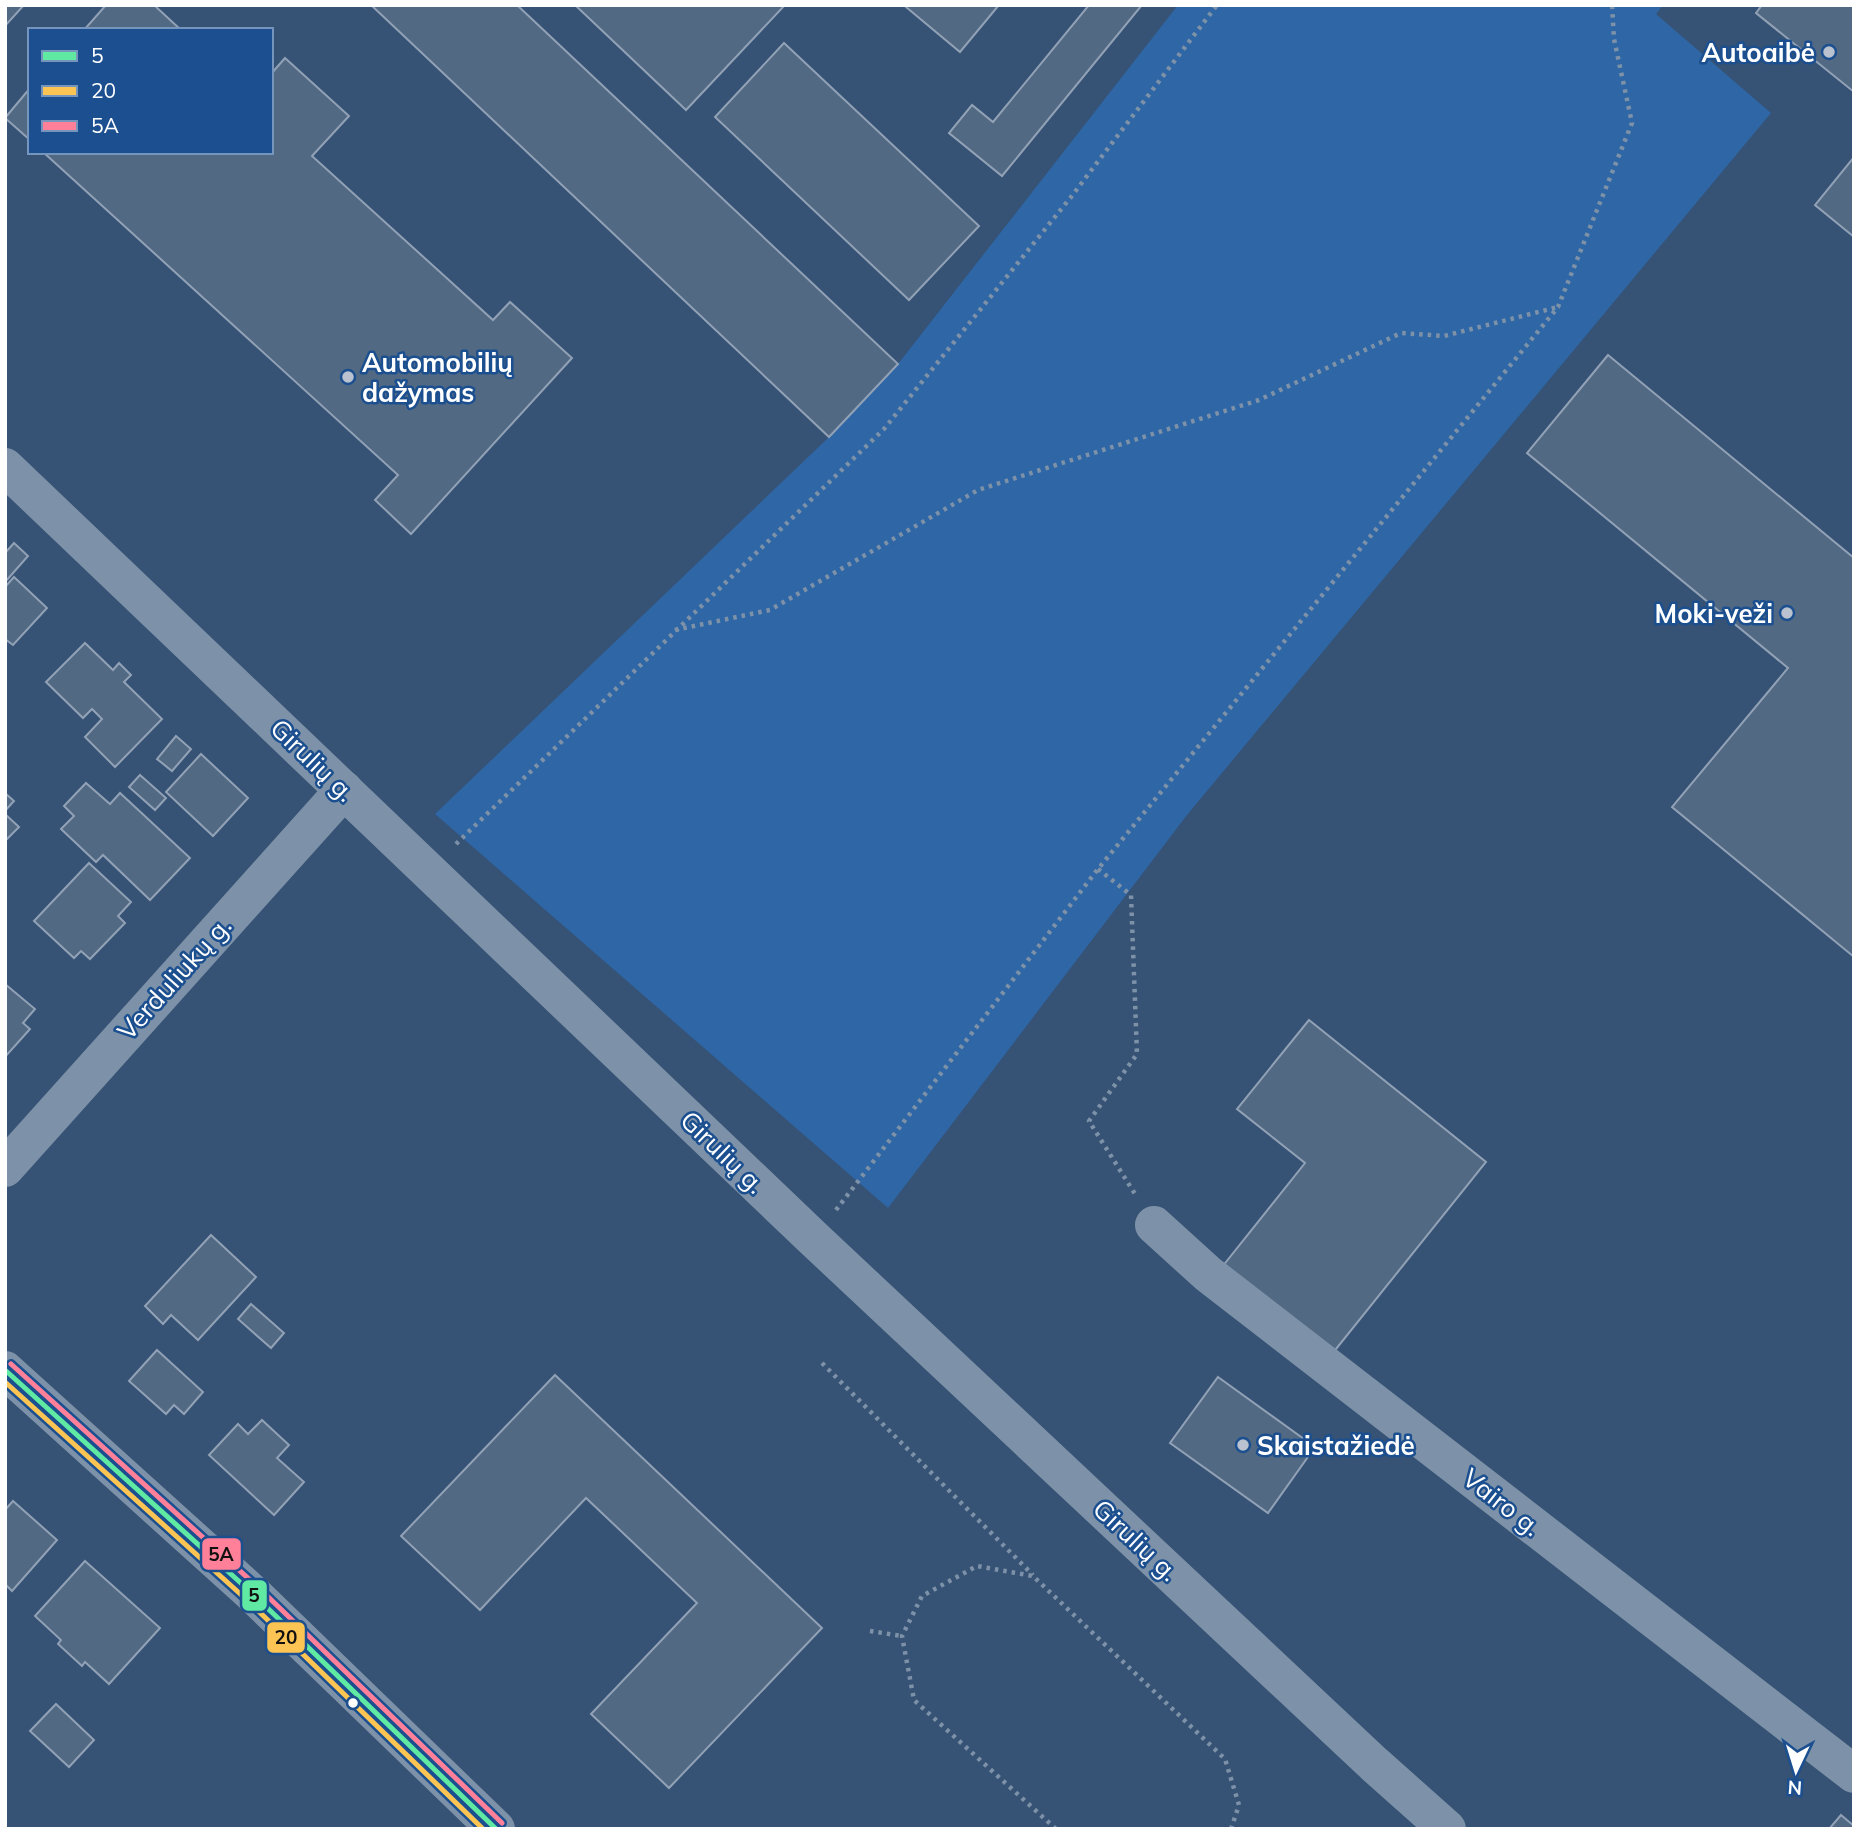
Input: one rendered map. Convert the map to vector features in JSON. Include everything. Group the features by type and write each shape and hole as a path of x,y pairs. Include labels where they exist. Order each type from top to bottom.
{"street":[{"name":"Girulių g.","path":"5,467 814,1239 1374,1764 1447,1829"},
{"name":"Verduliukų g.","path":"5,1168 344,790"},
{"name":"Vairo g.","path":"1154,1224 1208,1274 1854,1774"},
{"path":"5,1370 253,1594 496,1829"}],"path":[{"path":"428,871 884,429 1071,197 1217,5"},
{"path":"814,1239 1098,869 1558,307 1632,123 1614,39 1612,5"},
{"path":"674,630 770,610 978,489 1259,400 1402,333 1444,336 1558,307"},
{"path":"1098,869 1131,895 1137,1054 1089,1122 1154,1224"},
{"path":"822,1363 1033,1576 1225,1759 1239,1805 1231,1829"},
{"path":"1033,1576 977,1566 922,1596 902,1636 914,1700 1056,1829"},
{"path":"870,1631 902,1636"}],"shaded area":[{"path":"1178,5 1663,5 1656,14 1771,113 1187,815 888,1208 435,814 829,437 898,364"}],"building":[{"path":"5,5 24,5 5,26"},
{"path":"106,5 154,5 179,28 86,28"},
{"path":"371,5 517,5 898,364 829,437"},
{"path":"575,5 785,5 686,110"},
{"path":"999,5 960,52 906,7"},
{"path":"1089,5 1142,5 1002,176 949,133 972,105 993,122"},
{"name":"Autoaibė","path":"1762,5 1854,5 1854,92 1756,13"},
{"path":"784,43 979,226 909,300 715,117"},
{"path":"285,58 349,116 312,156 493,320 510,302 572,358 411,534 375,500 398,475 45,154 273,154 273,72"},
{"path":"28,90 28,138 5,118"},
{"path":"1854,157 1854,237 1815,205"},
{"name":"Moki-veži","path":"1608,355 1854,558 1854,957 1672,807 1788,668 1527,453"},
{"path":"14,543 28,556 6,581 5,553"},
{"path":"14,577 47,608 13,645 5,639 5,587"},
{"path":"85,643 113,670 119,663 131,675 124,682 162,719 115,767 85,737 102,719 92,709 83,718 46,682"},
{"path":"176,736 191,749 172,771 157,759"},
{"path":"201,754 248,798 213,836 166,792"},
{"path":"140,775 166,798 155,810 129,787"},
{"path":"86,783 110,804 120,793 190,858 150,900 103,855 96,862 61,829 74,816 64,806"},
{"path":"5,793 14,801 5,811"},
{"path":"5,814 19,827 5,841"},
{"path":"89,863 131,902 118,916 125,923 90,959 81,951 74,958 34,921"},
{"path":"5,984 35,1009 23,1023 30,1029 5,1057"},
{"path":"1309,1020 1486,1162 1332,1354 1222,1267 1305,1163 1237,1109"},
{"path":"211,1235 256,1277 198,1340 171,1315 163,1324 145,1306"},
{"path":"251,1304 284,1333 271,1348 238,1319"},
{"path":"157,1350 203,1392 184,1414 174,1405 166,1414 129,1381"},
{"path":"555,1375 822,1628 669,1788 591,1714 697,1603 586,1498 480,1610 401,1536"},
{"name":"Skaistažiedė","path":"1218,1377 1315,1447 1268,1513 1170,1443"},
{"path":"262,1420 289,1445 277,1458 304,1482 274,1515 209,1455 238,1424 248,1434"},
{"path":"13,1501 57,1540 12,1591 5,1584 5,1510"},
{"path":"85,1561 160,1628 109,1684 85,1662 82,1666 58,1644 61,1640 35,1616"},
{"path":"56,1704 94,1740 69,1767 30,1731"},
{"path":"1841,1815 1854,1826 1854,1829 1829,1829"}],"transit line":[{"name":"5A","path":"11,1364 259,1588 502,1823"},
{"name":"5","path":"5,1370 253,1594 496,1829"},
{"name":"20","path":"5,1382 247,1600 483,1829"}],"place":[{"name":"Autoaibė","path":"1829,52"},
{"name":"Automobilių dažymas","path":"348,377"},
{"name":"Moki-veži","path":"1787,613"},
{"name":"Skaistažiedė","path":"1243,1445"}]}
